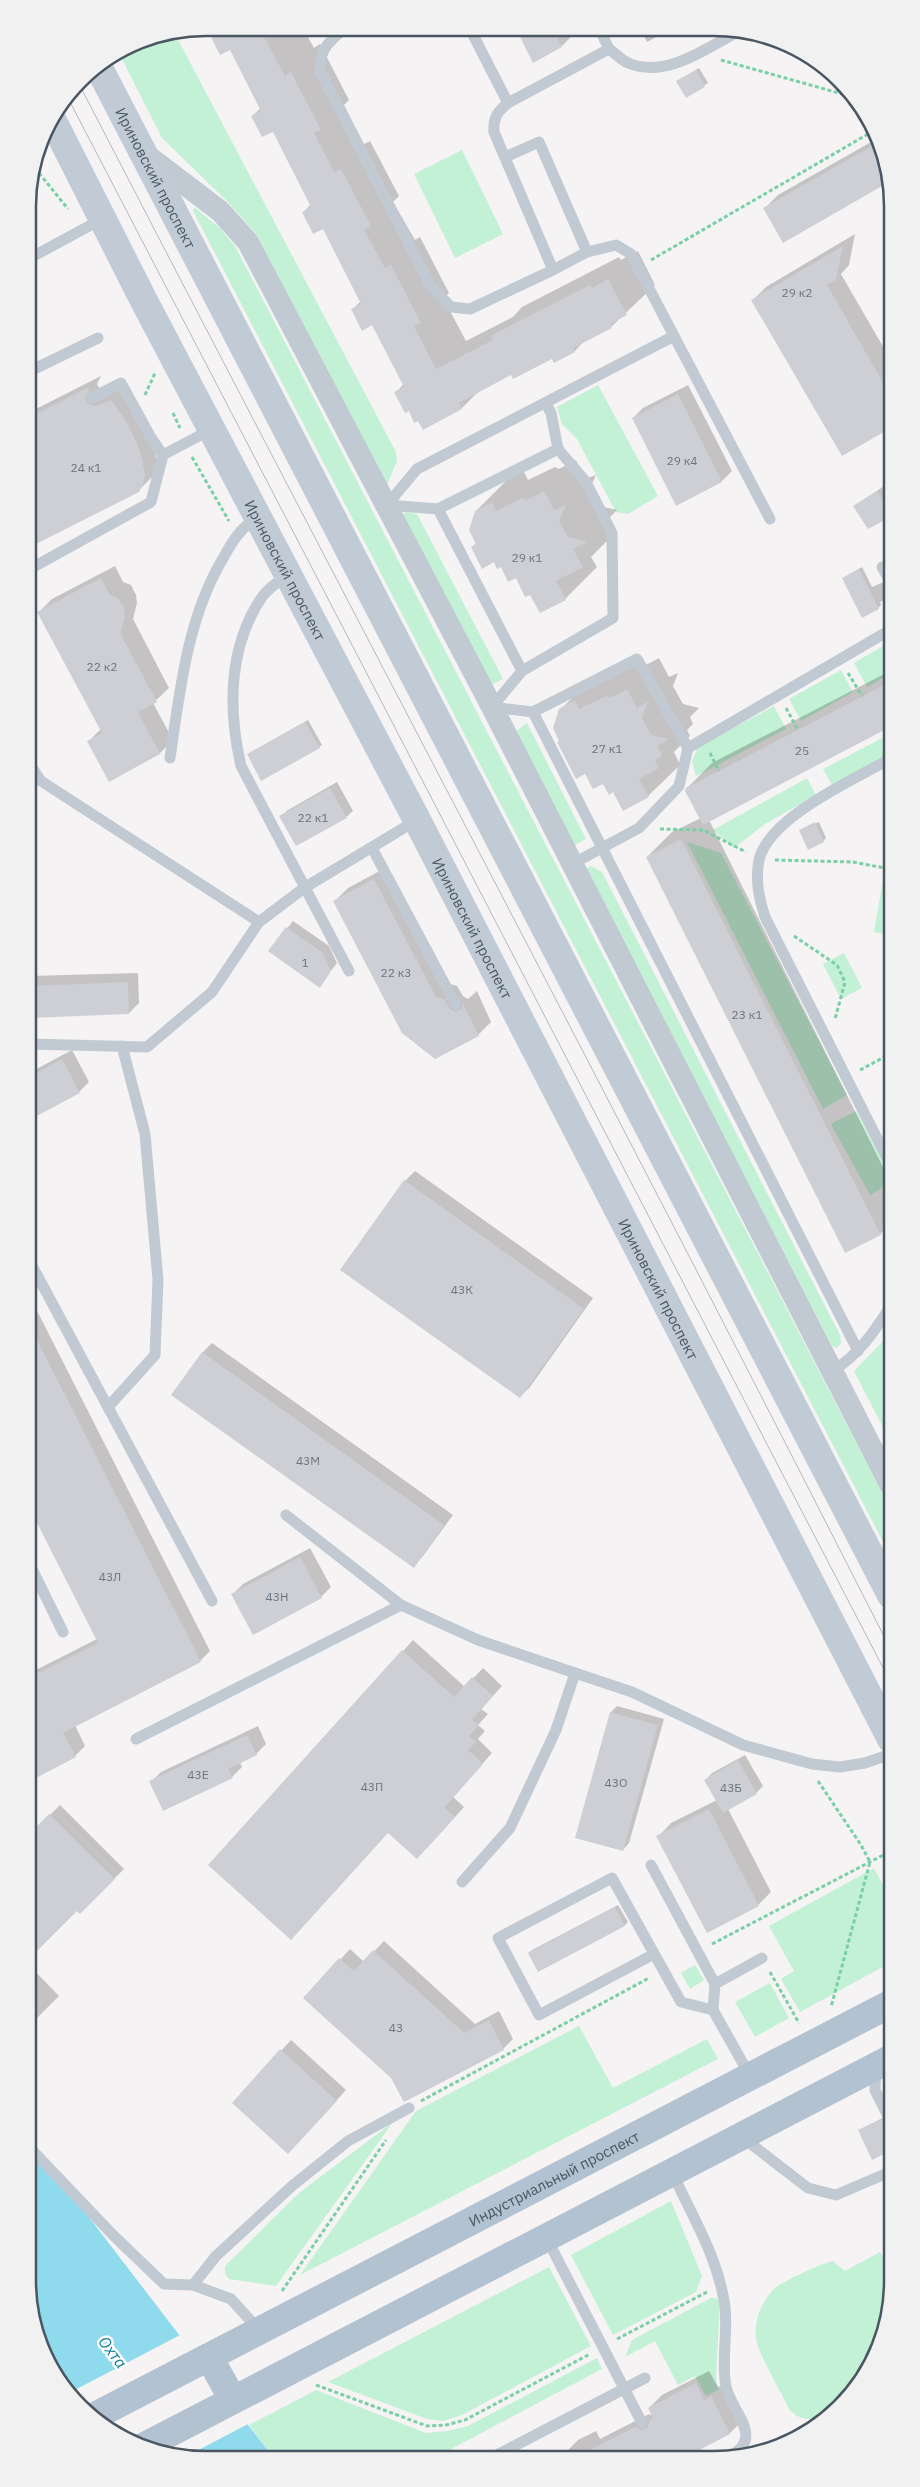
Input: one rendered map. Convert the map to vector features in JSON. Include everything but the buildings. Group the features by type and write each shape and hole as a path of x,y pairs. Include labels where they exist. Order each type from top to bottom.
{"main road":[{"name":"Ириновский проспект","path":"101,73 883,1580"},
{"name":"Ириновский проспект","path":"55,128 91,225 212,429 883,1724"},
{"name":"Индустриальный проспект","path":"100,2413 883,2008"},
{"path":"152,2442 883,2062"},
{"path":"213,2355 241,2396"}],"street":[{"path":"142,152 220,211 248,242 492,707 883,1471"}],"lane":[{"path":"336,36 328,43 320,56 320,71 430,285 451,307 470,309 587,252 616,245 631,254 770,519"},
{"path":"474,36 508,103"},
{"path":"603,36 609,49 628,63 651,67 675,65 727,37"},
{"path":"552,270 494,132 494,122 498,111 508,103 609,49"},
{"path":"504,157 539,142 587,252"},
{"path":"37,254 91,225"},
{"path":"387,505 417,469 546,404 674,336"},
{"path":"37,368 98,338"},
{"path":"37,565 151,502 163,455 122,383 92,398"},
{"path":"492,707 522,670 614,618 612,533 586,482 558,449 552,413 546,404"},
{"path":"163,455 212,429"},
{"path":"387,505 438,509 558,449"},
{"path":"438,509 522,670"},
{"path":"170,758 191,634 208,584 236,534 246,524 258,517"},
{"path":"288,575 262,596 245,631 233,677 232,721 240,766 349,971"},
{"path":"688,748 884,634"},
{"path":"492,707 533,712 637,659 688,748 679,786 639,828 572,864"},
{"path":"533,712 858,1351"},
{"path":"884,764 801,810 775,831 759,859 757,892 765,917 884,1151"},
{"path":"37,775 41,781 259,922"},
{"path":"37,1044 147,1047 212,992 259,922 304,888 416,820"},
{"path":"372,848 456,1005"},
{"path":"108,1407 155,1355 158,1280 145,1134 122,1046"},
{"path":"36,1272 212,1601"},
{"path":"832,1371 846,1363 858,1351 875,1331 883,1316"},
{"path":"286,1515 401,1604 478,1640 632,1692 743,1745 812,1764 840,1767 865,1763 883,1757"},
{"path":"36,1578 63,1632"},
{"path":"136,1739 401,1604"},
{"path":"462,1882 510,1828 556,1730 575,1673"},
{"path":"651,1865 715,1984 713,2010 750,2076"},
{"path":"654,1954 539,2015 498,1938 612,1878 681,2002 713,2010"},
{"path":"715,1984 762,1958"},
{"path":"883,2065 875,2090 883,2106"},
{"path":"193,2285 216,2256 300,2180 348,2141 409,2108"},
{"path":"741,2136 808,2188 836,2195 883,2175"},
{"path":"36,2154 113,2235 164,2284 193,2285 231,2299 260,2331"},
{"path":"672,2172 713,2261 721,2284 725,2309 726,2388 744,2426 746,2439 741,2448"},
{"path":"546,2237 642,2424"},
{"path":"505,2451 645,2378"}],"path":[{"path":"698,53 842,94"},
{"path":"638,267 868,134"},
{"path":"40,174 66,206 91,225"},
{"path":"137,411 155,373 150,365"},
{"path":"840,659 862,696"},
{"path":"779,695 798,730"},
{"path":"639,828 703,830 759,859 853,862 884,868"},
{"path":"765,917 837,965 846,982 828,1041"},
{"path":"846,1077 884,1057"},
{"path":"812,1764 819,1783 870,1862 831,2007"},
{"path":"698,1951 883,1855"},
{"path":"762,1958 799,2023"},
{"path":"281,2292 409,2108 663,1970"},
{"path":"615,2340 721,2284"},
{"path":"313,2384 419,2424 446,2426 465,2420 584,2357"}],"green space":[{"path":"178,39 396,452 397,461 387,485 257,235 228,202 162,138 122,59 141,49"},
{"path":"462,150 503,234 455,258 414,174"},
{"path":"194,207 220,228 235,246 883,1495 883,1542 193,211"},
{"path":"598,385 658,496 628,514 616,512 577,439 562,424 557,407"},
{"path":"406,512 417,514 503,679 490,685 401,515"},
{"path":"884,646 884,678 867,687 854,663"},
{"path":"841,670 853,692 801,721 789,699"},
{"path":"774,706 786,729 696,776 692,761 698,747"},
{"path":"527,723 586,839 573,846 515,732"},
{"path":"884,737 884,759 832,785 823,769"},
{"path":"807,778 816,795 765,824 734,848 713,830"},
{"path":"687,842 721,853 847,1095 823,1109"},
{"path":"591,866 602,872 840,1335 841,1343 837,1348 832,1346 585,869"},
{"path":"884,876 884,934 874,932"},
{"path":"844,953 862,988 841,999 823,964"},
{"path":"856,1111 884,1163 884,1187 870,1195 831,1124"},
{"path":"883,1341 883,1428 854,1371"},
{"path":"874,1868 883,1885 883,1967 800,2012 781,1979 794,1971 769,1926"},
{"path":"695,1965 704,1980 690,1989 681,1973"},
{"path":"770,1983 789,2018 755,2037 735,2002"},
{"path":"579,2026 613,2088 707,2039 718,2059 300,2275 416,2111"},
{"path":"393,2122 276,2286 229,2279 225,2273 225,2266 299,2193"},
{"path":"671,2201 702,2276 696,2292 613,2335 571,2255"},
{"path":"880,2252 883,2257 883,2292 878,2325 866,2356 842,2393 826,2409 813,2419 803,2418 795,2415 789,2409 760,2351 756,2336 759,2314 765,2300 774,2289 802,2273 833,2261 845,2271"},
{"path":"549,2267 591,2346 462,2415 443,2421 427,2419 328,2382"},
{"path":"711,2298 716,2298 720,2302 716,2376 718,2390 706,2396 695,2376 678,2385 655,2341 625,2357 632,2340"},
{"path":"597,2358 602,2369 447,2451 268,2451 249,2425 316,2390 426,2433 448,2431 468,2426"}],"water":[{"name":"Охта","path":"36,2152 55,2173 268,2451 184,2449 162,2445 141,2438 103,2416 71,2384 49,2346 42,2325 38,2303 36,2281"}],"pier":[{"path":"182,2334 250,2423 198,2450 162,2445 141,2438 121,2428 103,2416 76,2389"}],"tram line":[{"path":"82,90 588,1062 883,1635"},
{"path":"71,103 883,1668"}]}
